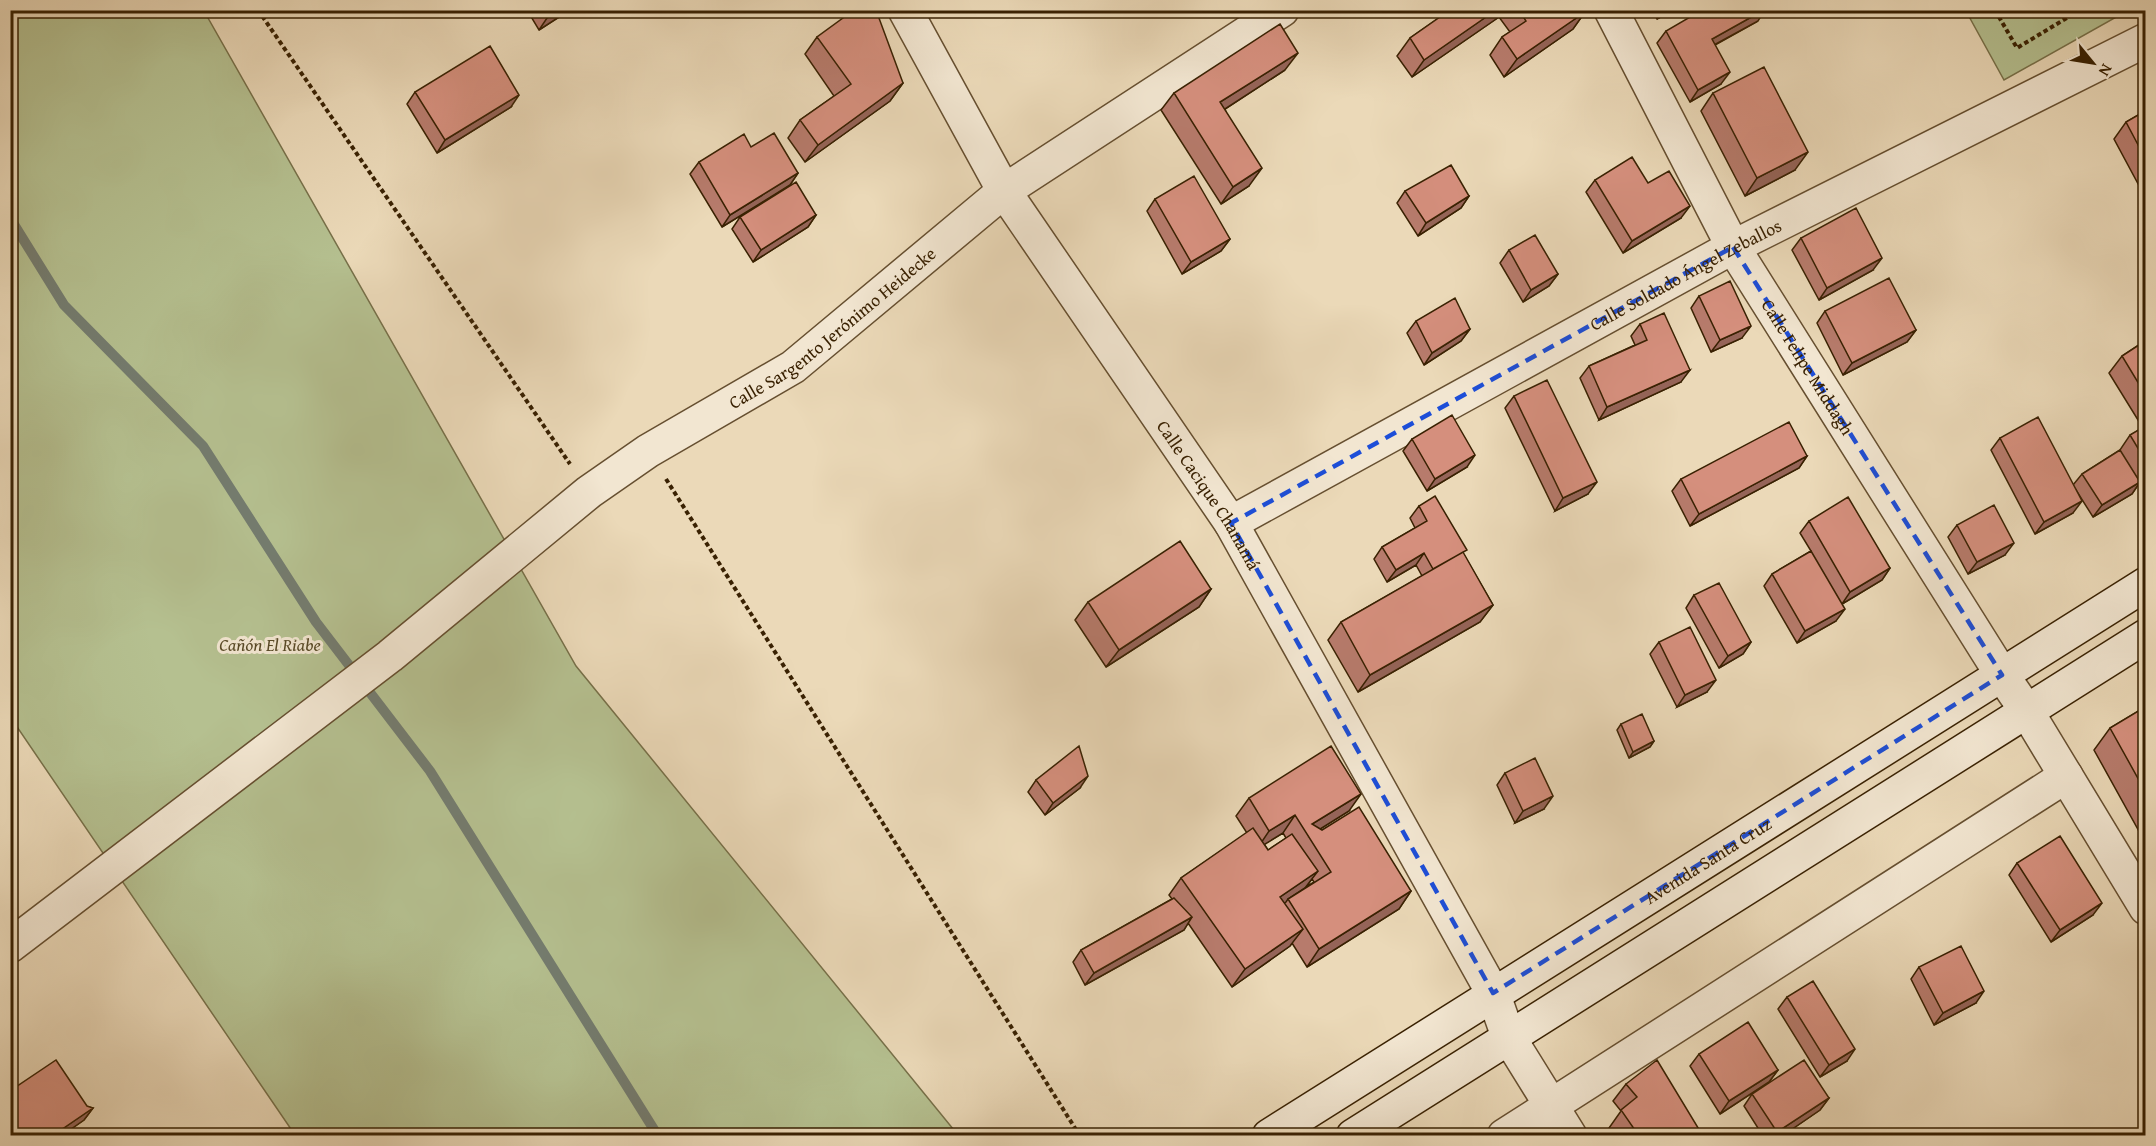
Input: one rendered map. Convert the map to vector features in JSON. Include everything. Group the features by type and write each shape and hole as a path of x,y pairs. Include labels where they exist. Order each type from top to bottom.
{"street":[{"name":"Calle Cacique Chanamá","path":"905,10 1004,191 1231,523 1493,993 1508,1036 1570,1136"},
{"name":"Calle Sargento Jerónimo Heidecke","path":"10,946 390,656 589,492 648,451 793,367 1004,191 1282,10"},
{"name":"Calle Felipe Middagh","path":"1611,10 1732,247 2001,675 2026,710 2145,908"},
{"name":"Calle Soldado Ángel Zeballos","path":"1231,523 1732,247 2145,39"},
{"name":"Avenida Santa Cruz","path":"1269,1136 2145,584"},
{"path":"1353,1136 1508,1036 2145,636"},
{"path":"1504,1136 2066,776"}],"path":[{"path":"258,10 589,492"},
{"path":"1995,10 2017,48 2080,10"},
{"path":"648,451 1080,1136"}],"highlighted area":[{"path":"1733,247 2002,675 1493,993 1231,523"}],"green space":[{"name":"Cañón El Riabe","path":"10,11 204,11 576,666 958,1135 295,1135 11,718"},
{"path":"1966,11 2127,11 2004,80"}],"building":[{"path":"542,10 559,10 547,18"},
{"path":"854,10 876,10 903,83 818,145 800,120 851,84 817,37"},
{"path":"1450,10 1496,10 1424,60 1410,38"},
{"path":"1519,10 1584,10 1585,12 1517,59 1502,37 1526,21"},
{"path":"1702,10 1764,10 1712,39 1730,72 1698,90 1666,31"},
{"path":"1280,24 1298,53 1220,102 1262,168 1233,187 1174,93"},
{"path":"490,46 519,95 445,140 415,92"},
{"path":"1764,67 1808,152 1757,178 1713,93"},
{"path":"2145,111 2145,158 2126,122"},
{"path":"774,133 798,173 730,215 699,162 744,134 751,147"},
{"path":"1632,157 1648,183 1669,171 1690,206 1632,241 1595,180"},
{"path":"1451,165 1469,196 1426,223 1405,191"},
{"path":"1194,176 1230,239 1191,262 1155,199"},
{"path":"796,182 816,215 761,250 740,217"},
{"path":"1856,208 1882,258 1827,288 1801,238"},
{"path":"1535,235 1558,274 1531,290 1509,250"},
{"path":"1889,278 1916,330 1852,363 1825,311"},
{"path":"1730,281 1751,326 1720,340 1699,296"},
{"path":"1455,298 1470,329 1432,353 1416,321"},
{"path":"1664,313 1690,370 1607,407 1589,366 1647,340 1640,324"},
{"path":"2145,341 2145,394 2122,356"},
{"path":"1547,380 1597,482 1563,498 1514,396"},
{"path":"1452,415 1475,455 1435,479 1412,439"},
{"path":"2038,417 2082,501 2044,522 2000,438"},
{"path":"1789,422 1807,456 1699,514 1681,479"},
{"path":"2145,426 2145,460 2130,435"},
{"path":"2120,450 2140,482 2102,505 2082,474"},
{"path":"1435,496 1467,550 1433,569 1424,553 1396,570 1382,547 1427,521 1419,506"},
{"path":"1848,497 1890,568 1850,592 1809,521"},
{"path":"1994,505 2014,543 1977,562 1957,525"},
{"path":"1180,541 1211,589 1119,650 1088,602"},
{"path":"1811,551 1845,609 1805,631 1772,574"},
{"path":"1463,552 1493,605 1370,675 1341,622"},
{"path":"1719,583 1751,642 1728,656 1694,595"},
{"path":"1690,627 1716,680 1685,695 1659,642"},
{"path":"2145,707 2145,791 2110,728"},
{"path":"1642,714 1654,741 1633,752 1621,724"},
{"path":"1079,746 1088,776 1053,803 1036,780"},
{"path":"1331,746 1361,794 1312,824 1322,830 1359,807 1411,891 1319,949 1288,899 1331,872 1295,815 1269,831 1249,798"},
{"path":"1535,758 1553,796 1523,811 1505,773"},
{"path":"1253,828 1268,850 1292,834 1318,871 1280,897 1303,929 1245,969 1181,878"},
{"path":"2060,836 2102,903 2060,930 2017,863"},
{"path":"1174,898 1192,917 1094,973 1081,950"},
{"path":"1961,946 1984,991 1943,1013 1919,967"},
{"path":"1813,981 1855,1049 1829,1065 1787,997"},
{"path":"1748,1022 1778,1070 1729,1101 1699,1054"},
{"path":"56,1060 87,1106 93,1108 52,1136 20,1136 10,1121 10,1091"},
{"path":"1657,1060 1703,1136 1639,1136 1621,1110 1637,1097 1626,1084"},
{"path":"1804,1060 1829,1098 1777,1132 1752,1094"}],"waterway":[{"path":"10,218 64,305 203,446 316,622 430,771 658,1136"}]}
